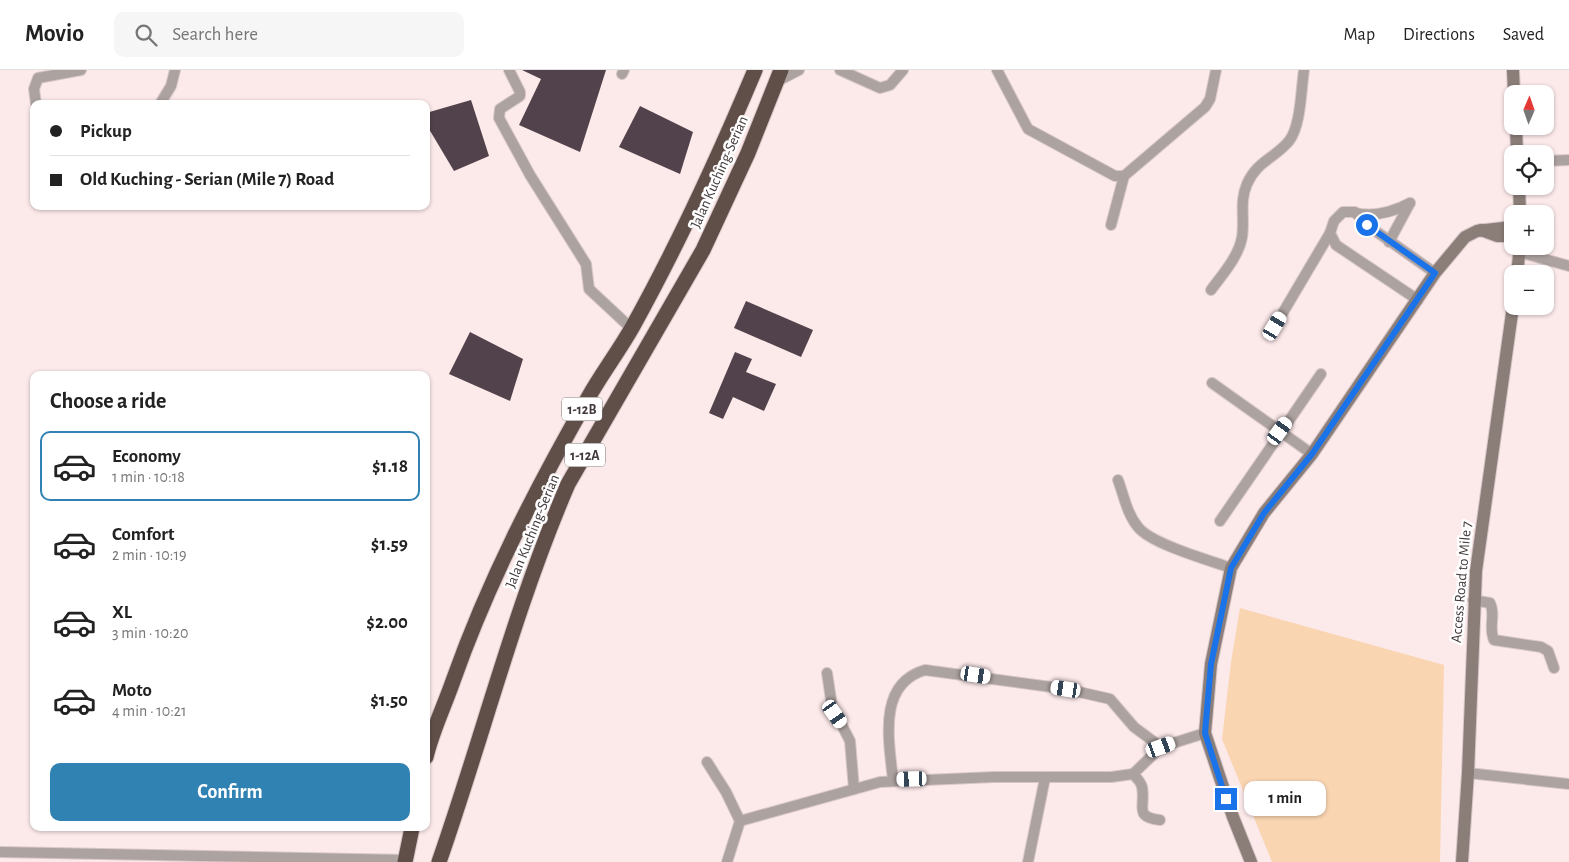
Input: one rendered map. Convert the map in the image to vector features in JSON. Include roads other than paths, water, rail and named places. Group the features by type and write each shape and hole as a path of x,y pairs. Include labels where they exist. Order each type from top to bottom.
{"highway":[{"name":"Jalan Kuching-Serian","path":"430,740 466,644 502,561 585,403 632,329 692,215 755,70"},
{"name":"Jalan Kuching-Serian","path":"439,862 528,586 555,514 568,484 703,250 748,153 778,76"},
{"path":"405,861 411,831"}],"street":[{"path":"35,100 34,89 38,78 80,70"},
{"path":"162,100 175,77 175,70"},
{"path":"510,70 520,96 500,109 499,118 530,175 586,264 589,289 632,329"},
{"path":"778,76 799,70"},
{"path":"840,70 880,88 890,85 903,70"},
{"path":"997,70 1028,129 1115,176 1124,176"},
{"path":"1111,225 1124,176 1204,107 1210,99 1216,70"},
{"path":"1211,290 1229,265 1241,240 1242,199 1250,176 1262,161 1280,150 1295,130 1304,70"},
{"path":"1513,70 1514,85"},
{"path":"1554,160 1569,160"},
{"path":"1275,326 1330,233 1338,216 1343,212 1355,212 1366,215 1383,213 1397,210 1410,203 1389,242"},
{"path":"1355,212 1367,225 1389,242 1435,273"},
{"path":"1251,862 1232,817 1205,733 1211,664 1231,568 1264,513 1312,454 1435,273 1465,237 1481,230 1504,227"},
{"path":"1481,230 1497,236 1504,236"},
{"path":"1330,233 1336,245 1418,300"},
{"path":"1537,255 1569,266"},
{"name":"Access Road to Mile 7","path":"1462,862 1468,773 1473,600 1512,315"},
{"path":"1220,521 1280,431 1321,374"},
{"path":"1212,383 1312,454"},
{"path":"1118,480 1128,511 1139,528 1159,541 1231,568"},
{"path":"1473,600 1490,603 1492,611 1491,633 1494,640 1548,651 1554,668"},
{"path":"893,780 889,719 894,694 901,683 912,674 925,670 1066,689 1110,699 1134,727 1161,747"},
{"path":"827,673 832,706 850,741 854,789"},
{"path":"740,821 893,780 1045,778 1133,774 1161,747 1205,733"},
{"path":"707,762 726,792 740,821 727,862"},
{"path":"1468,773 1569,784"},
{"path":"1133,774 1142,784 1142,809 1144,815 1149,819 1160,820"},
{"path":"1028,862 1045,778"},
{"path":"0,852 405,861"}]}
